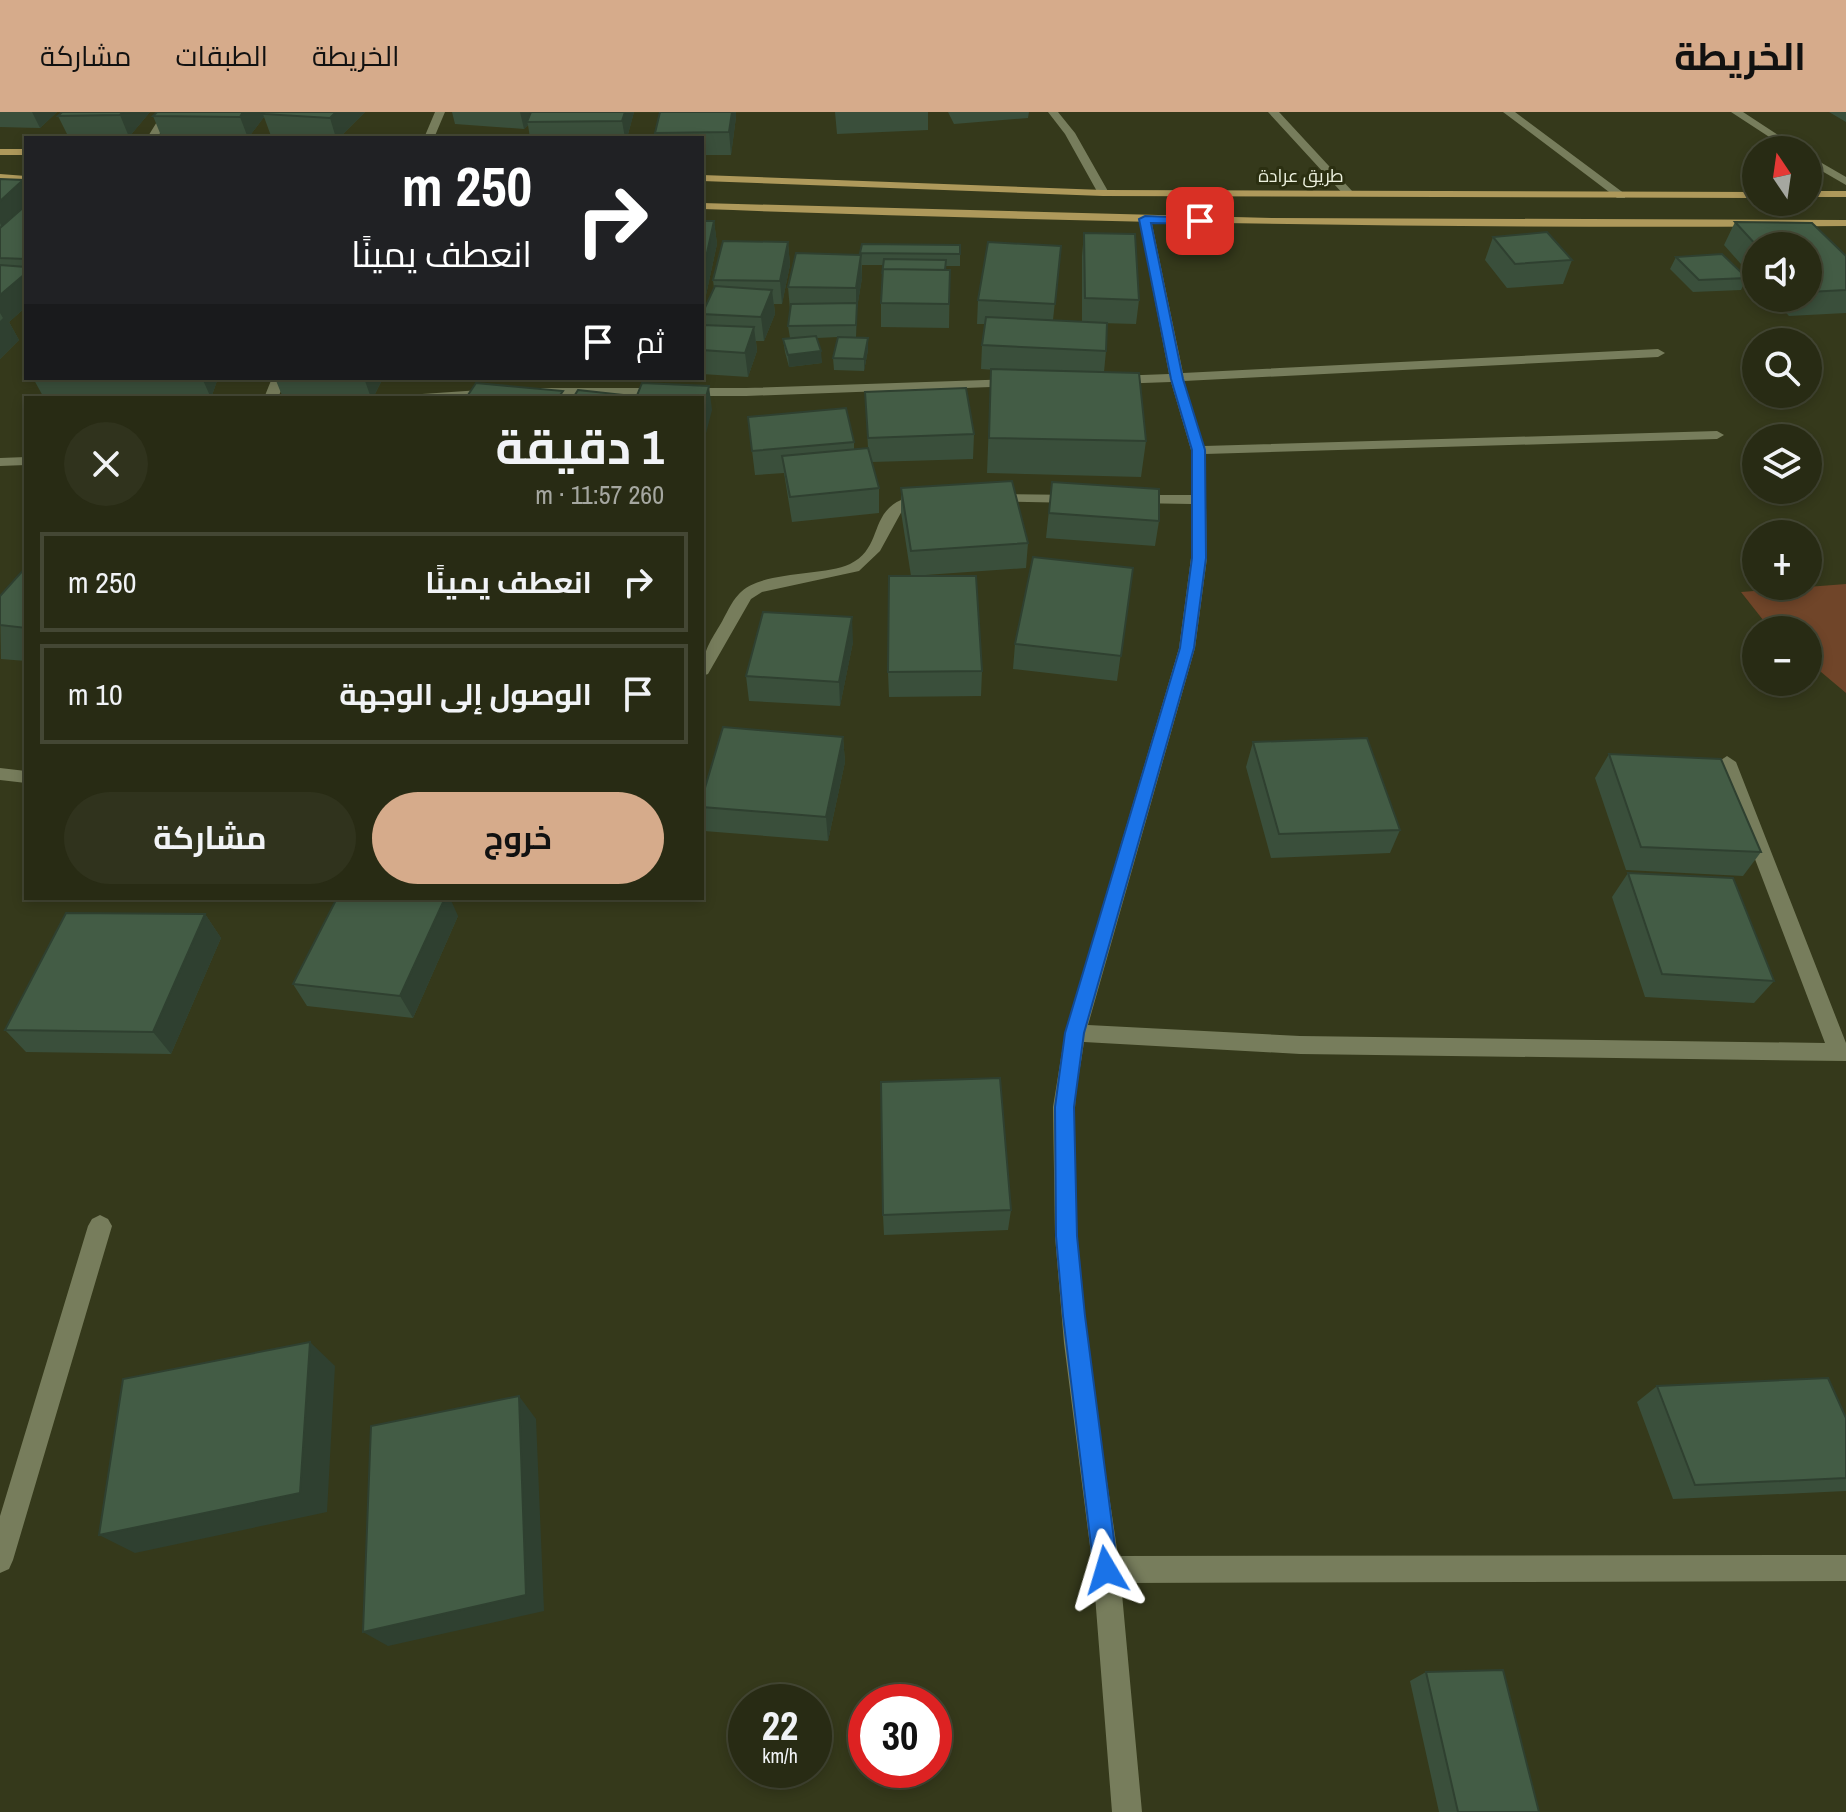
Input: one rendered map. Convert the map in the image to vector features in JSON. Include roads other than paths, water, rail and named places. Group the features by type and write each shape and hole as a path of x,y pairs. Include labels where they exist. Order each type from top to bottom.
{"main road":[{"path":"0,152 24,152"},
{"path":"0,177 24,179"},
{"name":"طريق عرادة","path":"704,178 1103,193 1742,195"},
{"path":"1822,194 1846,194"},
{"path":"704,206 1145,219 1588,226 1846,223"}],"street":[{"path":"153,136 168,112"},
{"path":"430,136 440,112"},
{"path":"1053,112 1070,133 1103,193"},
{"path":"1273,112 1349,194"},
{"path":"1508,112 1621,196"},
{"path":"1736,112 1774,136"},
{"path":"1822,167 1846,182"},
{"path":"1127,1812 1106,1570 1076,1343 1067,1236 1064,1107 1075,1033 1187,648 1199,558 1198,450 1177,379 1145,219"},
{"path":"1096,380 1177,379 1658,353"},
{"path":"452,396 513,392 746,392 1027,383"},
{"path":"1198,450 1717,435"},
{"path":"0,462 24,461"},
{"path":"704,667 745,596 757,588 854,568 870,556 897,503 915,498 944,498"},
{"path":"976,498 1088,499"},
{"path":"1120,499 1200,500"},
{"path":"1075,1033 1300,1045 1843,1052 1727,762"},
{"path":"0,774 24,777"},
{"path":"0,1560 100,1226"},
{"path":"1106,1570 1846,1568"}]}
